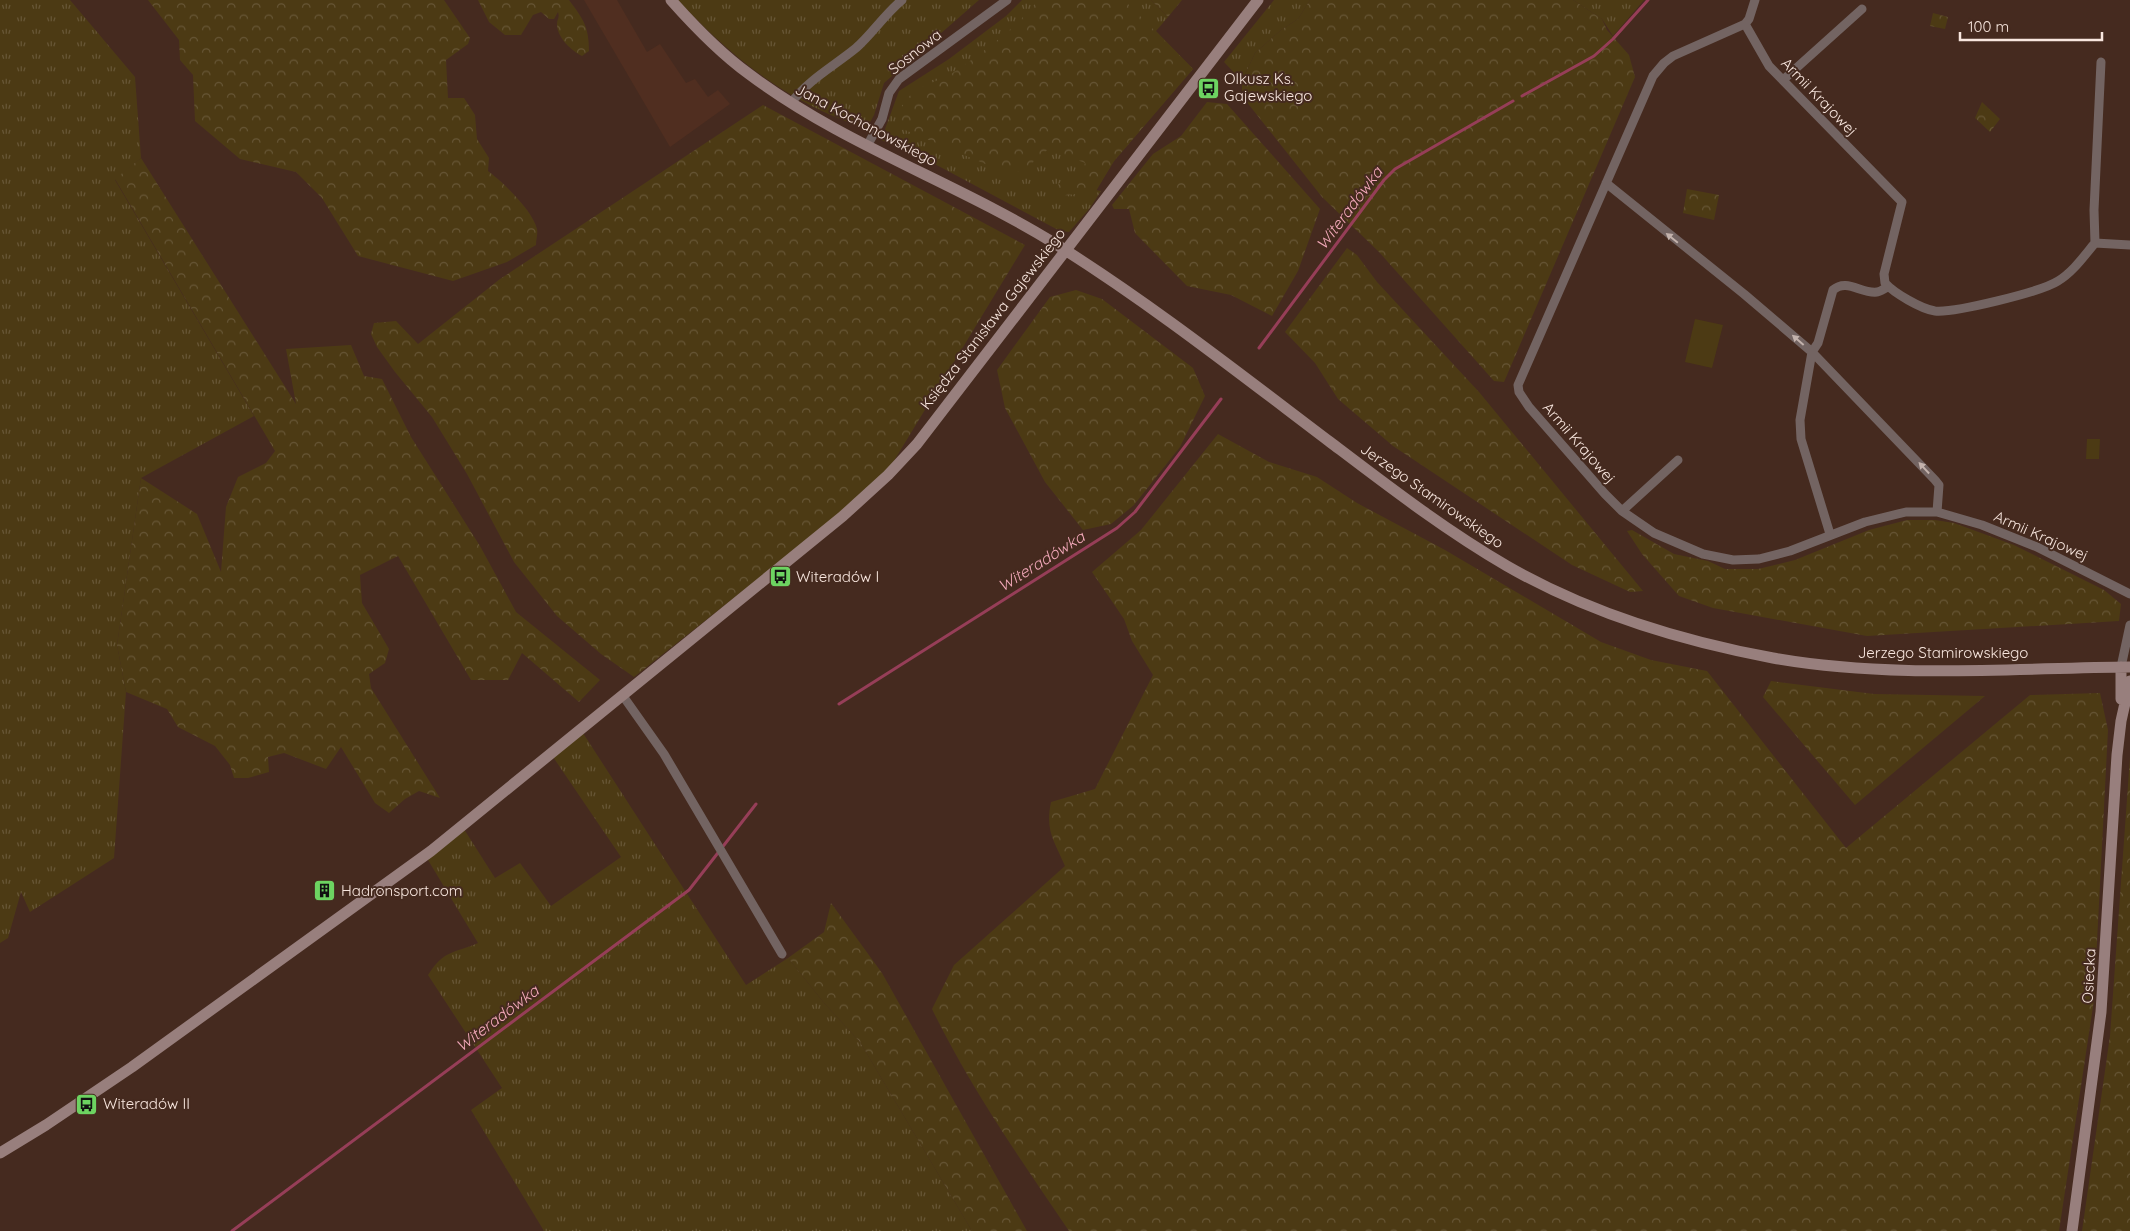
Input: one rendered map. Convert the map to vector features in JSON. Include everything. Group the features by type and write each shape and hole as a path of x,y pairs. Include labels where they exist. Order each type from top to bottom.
{"street":[{"name":"Jana Kochanowskiego","path":"671,0 696,28 724,54 747,73 791,103 867,146 1002,211 1065,250"},
{"path":"791,103 812,80 858,46 879,21 902,0"},
{"name":"Sosnowa","path":"867,146 882,118 889,93 899,79 1007,0"},
{"name":"Księdza Stanisława Gajewskiego","path":"0,1153 46,1125 132,1067 430,851 849,511 888,475 916,444 1258,0"},
{"path":"1745,24 1749,19 1755,0"},
{"path":"1783,80 1862,9"},
{"name":"Armii Krajowej","path":"1888,286 1885,283 1884,274 1902,202 1769,66 1745,24 1681,52 1664,63 1653,76 1518,385 1519,392 1529,407 1622,511 1654,533 1679,545 1719,558 1746,561 1771,556 1865,522 1906,512 1937,512 1982,525 2038,547 2130,594"},
{"path":"1830,534 1801,439 1800,420 1812,352 1818,343 1833,290 1838,286 1844,285 1877,292 1888,286 1926,309 1948,311 1962,309 2056,282 2073,268 2095,243 2094,210 2101,62"},
{"path":"1606,184 1744,294 1812,352 1939,485 1937,512"},
{"path":"2095,243 2130,245"},
{"name":"Jerzego Stamirowskiego","path":"1065,250 1119,286 1240,374 1458,536 1510,567 1557,591 1617,616 1699,642 1775,658 1858,669 1926,671 2125,667"},
{"path":"1622,511 1678,460"},
{"name":"Osiecka","path":"2072,1231 2102,1012 2117,755 2130,625"},
{"name":"Osiecka","path":"2121,721 2130,680"},
{"path":"623,696 664,754 782,954"}],"shaded area":[{"path":"584,0 617,0 647,52 660,44 686,83 695,79 708,97 718,90 730,104 670,147"}],"green space":[{"path":"0,0 70,0 135,77 141,158 115,180 254,416 141,478 117,645 126,692 114,858 30,912 21,892 8,938 0,943"},
{"path":"148,0 444,0 470,38 468,44 446,60 448,98 464,98 475,115 477,139 489,158 488,171 509,189 530,214 537,229 536,245 507,262 453,281 358,256 322,198 296,172 240,159 195,121 193,75 180,60 179,40"},
{"path":"478,0 569,0 584,23 588,35 589,51 582,56 562,39 557,24 558,12 554,19 549,19 541,12 533,15 521,35 505,35 489,22"},
{"path":"678,0 979,0 884,83 874,115 868,126 862,127 809,105 762,76 698,21"},
{"path":"1022,0 1151,0 1168,17 1156,31 1193,69 1114,161 1096,190 1101,191 1090,208 1069,232 1060,231 931,162 881,140 899,91 949,59 1006,16"},
{"path":"1038,0 1124,0 1193,69 1114,161 1096,191 1062,196 1056,190 1059,183 1075,188 1085,163 1049,149 1034,160 1031,168 1009,174 905,130 898,118 902,106 915,91 957,70 979,55 1011,29"},
{"path":"1151,0 1182,0 1168,17"},
{"path":"1274,0 1310,0 1298,19 1281,30 1255,53 1242,81 1224,62"},
{"path":"1310,0 1573,0 1602,19 1607,30 1629,55 1635,77 1504,382 1494,381 1379,252 1322,197 1242,96 1242,81 1255,53 1281,30 1298,19"},
{"path":"1573,0 1644,0 1613,36 1602,19"},
{"path":"1933,13 1948,17 1945,29 1930,26"},
{"path":"1207,102 1227,104 1320,209 1298,271 1272,316 1231,295 1187,286 1135,233 1129,209 1114,209 1112,205 1153,154 1181,136"},
{"path":"1982,102 2000,119 1990,132 1975,118"},
{"path":"763,105 1025,245 889,469 841,513 634,677 601,654 557,616 514,562 467,474 432,417 395,372 377,347 371,334 374,323 396,321 418,344 500,279"},
{"path":"141,158 296,404 286,349 351,345 364,376 382,379 411,437 480,546 516,612 600,680 579,702 522,653 508,680 471,680 398,556 360,575 362,603 389,649 385,663 369,674 371,688 440,798 419,791 405,799 389,813 375,803 341,747 326,769 284,753 268,757 269,772 248,778 234,778 230,765 215,746 178,727 167,709 126,692 117,645 141,478 197,514 221,572 226,507 238,477 266,463 275,451 115,179"},
{"path":"1687,189 1719,195 1714,220 1683,213"},
{"path":"1347,248 1357,255 1377,282 1479,392 1643,591 1630,592 1572,565 1393,446 1338,399 1315,363 1285,332"},
{"path":"1076,290 1102,299 1193,368 1205,396 1180,447 1134,505 1111,524 1083,530 1045,482 1005,408 997,370 1050,297"},
{"path":"1695,319 1723,325 1712,368 1685,362"},
{"path":"1218,434 1269,462 1317,477 1357,503 1445,550 1601,642 1651,660 1707,671 1846,848 2030,695 2100,693 2108,730 2094,1000 2059,1231 1069,1231 979,1095 932,1009 954,965 1065,866 1050,828 1049,812 1051,802 1095,789 1153,675 1132,641 1124,619 1092,572 1141,530"},
{"path":"2087,439 2100,439 2099,459 2086,459"},
{"path":"1907,520 1935,520 1954,523 2014,545 2104,590 2121,604 2119,621 1867,636 1713,608 1679,596 1642,554 1627,531 1632,530 1674,554 1708,561 1725,569 1758,569 1795,560 1869,530"},
{"path":"1771,681 1874,694 1985,696 1855,805 1763,697"},
{"path":"581,730 746,985 788,958 825,1004 860,1042 972,1231 544,1231 471,1110 502,1088 428,975 445,956 478,943 425,855 462,826 495,878 520,863 551,906 621,857 551,754"},
{"path":"2130,757 2130,1231 2082,1231 2110,1036"},
{"path":"831,903 882,973 1027,1231 972,1231 860,1042 825,1004 788,958 824,932"}],"waterway":[{"name":"Witeradówka","path":"1522,96 1594,56 1613,39 1648,0"},
{"name":"Witeradówka","path":"1259,348 1384,180 1395,169 1513,101"},
{"name":"Witeradówka","path":"839,704 1117,528 1135,512 1221,399"},
{"name":"Witeradówka","path":"232,1231 689,890 756,804"}],"place":[{"name":"Olkusz Ks. Gajewskiego","path":"1208,88"},
{"name":"Witeradów I","path":"780,577"},
{"name":"Hadronsport.com","path":"325,891"},
{"name":"Witeradów II","path":"87,1104"}]}
